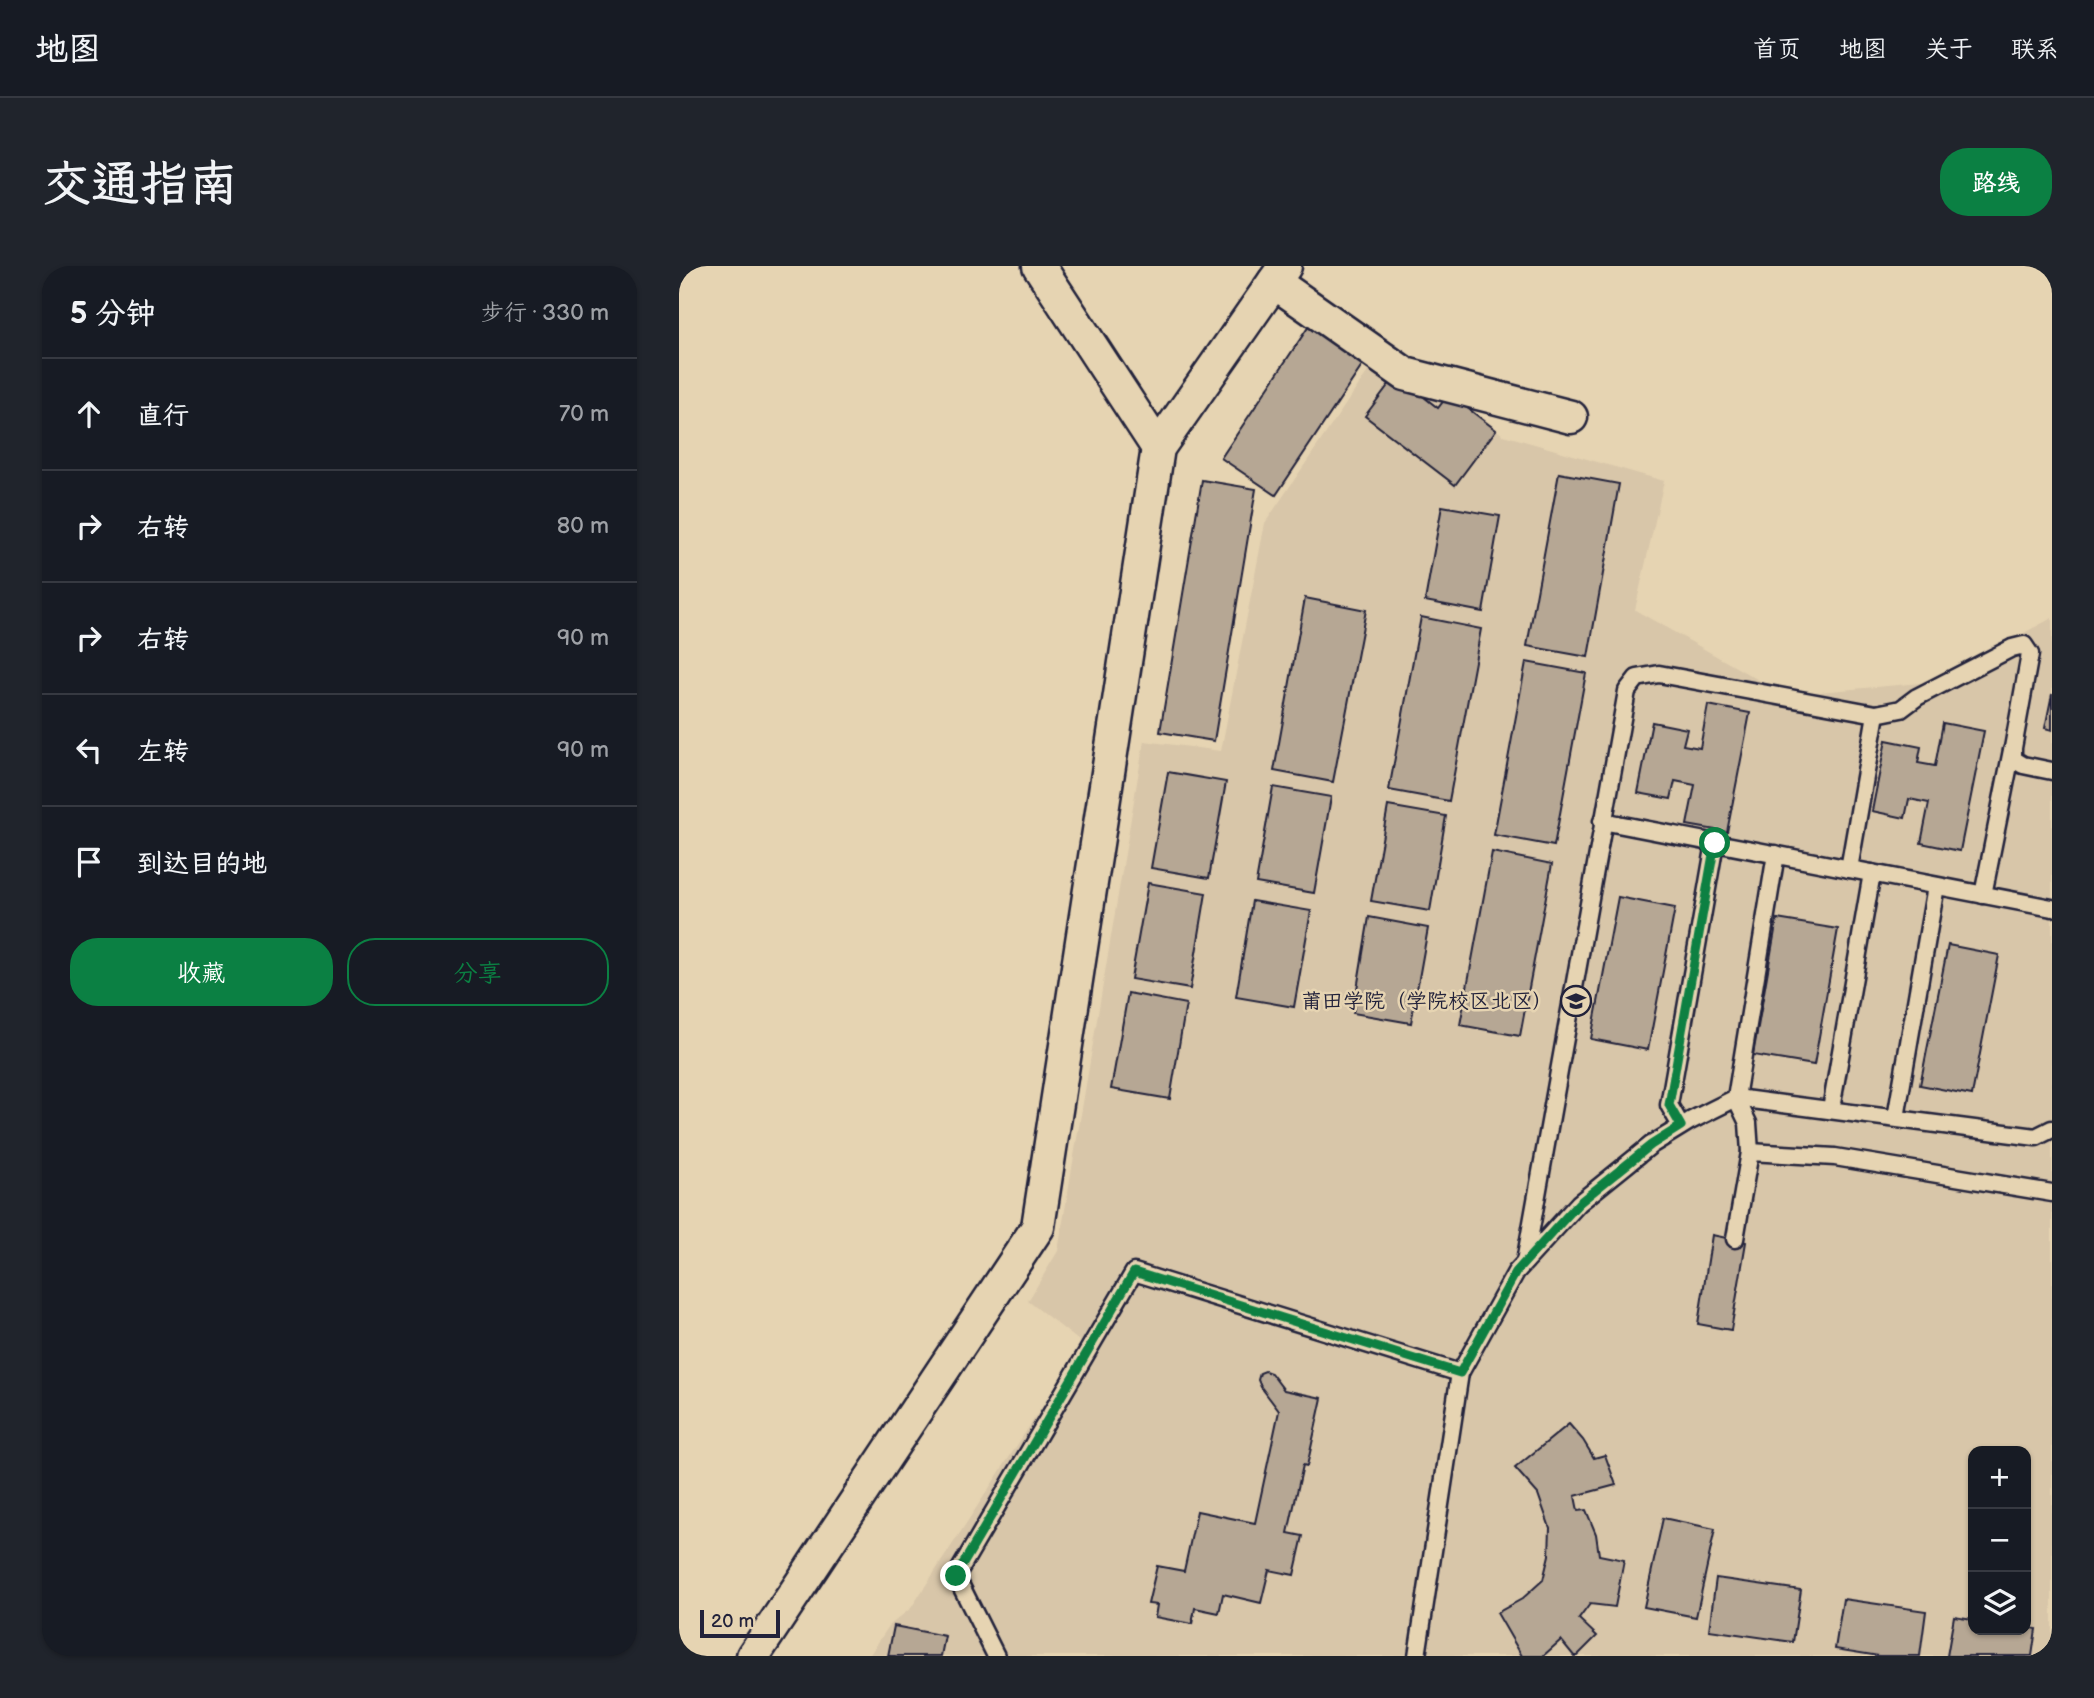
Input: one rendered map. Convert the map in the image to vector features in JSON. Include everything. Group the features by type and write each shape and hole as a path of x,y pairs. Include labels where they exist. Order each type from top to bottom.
{"street":[{"path":"1039,266 1158,448"},
{"path":"753,1656 1038,1227 1158,448 1280,274 1405,374 1571,418"}],"lane":[{"path":"1525,1262 1602,821 1627,691 1637,678 1660,674 1876,714 1901,709 1929,691 2012,648 2024,645 2030,654 1983,895"},
{"path":"1849,869 1876,714"},
{"path":"2013,748 2013,759 2023,765 2052,771"},
{"path":"1602,821 2052,908"},
{"path":"1681,1126 1669,1105 1715,843"},
{"path":"1735,1239 1750,1152 1748,1123 1736,1098 1776,854"},
{"path":"1831,1109 1872,873"},
{"path":"1896,1118 1936,886"},
{"path":"1417,1656 1460,1373 1516,1272 1579,1203 1651,1145 1681,1126 1736,1098 2036,1137 2052,1129"},
{"path":"1750,1152 1835,1157 2052,1193"},
{"path":"996,1656 956,1576 1134,1272 1460,1373"}],"shaded area":[{"name":"莆田学院（学院校区北区）","path":"1377,358 1443,387 1503,435 1664,481 1635,610 1785,695 1932,682 2052,618 2052,1656 869,1656 889,1626 911,1608 1083,1344 1028,1301 1058,1251 1144,741 1221,751 1265,523"}],"building":[{"path":"1309,326 1364,363 1276,495 1221,458"},
{"path":"1396,375 1438,408 1449,394 1496,430 1455,485 1365,416"},
{"path":"1559,473 1619,484 1588,657 1527,646"},
{"path":"1202,480 1256,489 1214,741 1160,732"},
{"path":"1442,506 1500,516 1483,612 1425,601"},
{"path":"1305,598 1366,610 1333,782 1274,771"},
{"path":"1421,617 1481,629 1449,801 1389,790"},
{"path":"1526,662 1586,673 1554,846 1494,835"},
{"path":"2052,694 2052,730 2045,728"},
{"path":"1708,705 1750,713 1727,832 1687,825 1695,785 1675,781 1671,799 1638,793 1652,722 1687,729 1683,745 1700,748"},
{"path":"1943,723 1984,731 1960,851 1921,843 1929,803 1909,799 1905,818 1872,811 1886,740 1921,747 1918,763 1935,766"},
{"path":"1168,772 1226,782 1209,878 1151,868"},
{"path":"1273,787 1331,797 1314,893 1256,883"},
{"path":"1388,806 1446,816 1430,911 1371,901"},
{"path":"1492,852 1552,864 1520,1036 1460,1025"},
{"path":"1148,883 1206,893 1190,989 1131,979"},
{"path":"1618,897 1675,908 1648,1050 1591,1039"},
{"path":"1252,901 1311,911 1294,1007 1236,997"},
{"path":"1369,917 1428,928 1411,1023 1353,1013"},
{"path":"1777,919 1838,929 1814,1065 1753,1055"},
{"path":"1948,945 1999,955 1972,1095 1920,1085"},
{"path":"1128,993 1186,1004 1170,1099 1111,1089"},
{"path":"1712,1235 1746,1242 1731,1330 1698,1324"},
{"path":"1260,1373 1271,1373 1284,1390 1322,1398 1288,1533 1303,1536 1294,1575 1269,1570 1261,1603 1223,1594 1219,1613 1195,1608 1192,1624 1155,1617 1157,1605 1148,1604 1157,1566 1184,1571 1197,1511 1255,1523 1279,1411 1258,1380"},
{"path":"1569,1424 1594,1458 1605,1455 1616,1485 1575,1496 1578,1511 1586,1510 1596,1534 1599,1555 1624,1560 1615,1607 1590,1604 1579,1619 1597,1636 1577,1656 1574,1656 1561,1640 1543,1656 1522,1656 1497,1613 1522,1599 1543,1580 1549,1555 1550,1528 1538,1494 1515,1468"},
{"path":"1663,1518 1715,1529 1696,1617 1644,1607"},
{"path":"1716,1578 1801,1590 1793,1642 1709,1630"},
{"path":"1843,1599 1926,1611 1920,1656 1879,1656 1835,1649"},
{"path":"1954,1616 1968,1618 1968,1635 2031,1635 2031,1628 2036,1629 2032,1656 1947,1656"},
{"path":"894,1626 945,1636 941,1656 888,1656"}],"place":[{"name":"莆田学院（学院校区北区）","path":"1576,1001"}],"route":[{"path":"956,1576 1134,1272 1460,1373 1516,1272 1579,1203 1651,1145 1681,1126 1669,1105 1715,843"}]}
